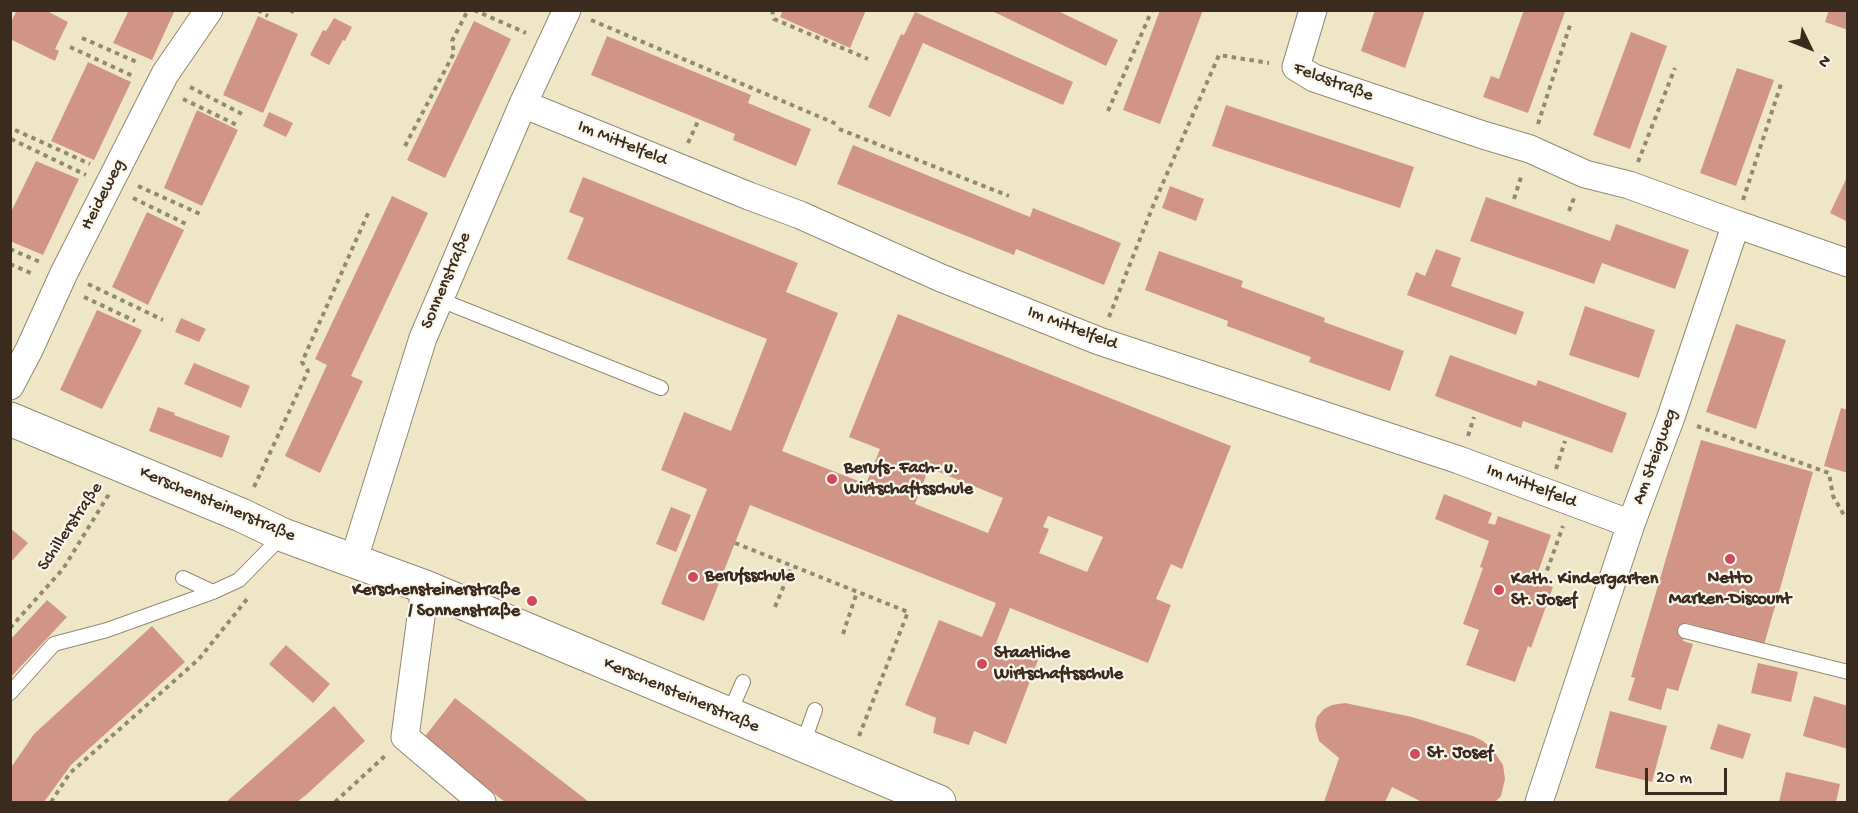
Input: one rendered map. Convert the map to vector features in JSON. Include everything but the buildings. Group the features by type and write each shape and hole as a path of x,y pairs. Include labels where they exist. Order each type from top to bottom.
{"street":[{"name":"Heideweg","path":"10,386 64,273 165,75 209,10"},
{"path":"1296,67 1313,10"},
{"name":"Sonnenstraße","path":"353,561 423,338 438,300 551,45 578,15"},
{"name":"Feldstraße","path":"1296,67 1325,82 1530,149 1585,174 1629,185 1736,224"},
{"name":"Im Mittelfeld","path":"524,104 800,215 941,278 1099,340 1459,460 1631,524"},
{"path":"1736,224 1848,263"},
{"name":"Am Steigweg","path":"1539,802 1631,524 1671,417 1736,224"},
{"name":"Kerschensteinerstraße","path":"10,419 126,466 283,535 425,587 728,716 939,802"},
{"path":"425,587 405,737 482,802"}],"lane":[{"path":"438,300 661,388"},
{"path":"10,693 54,644 107,630 213,592 239,579 283,535"},
{"path":"183,578 213,592"},
{"path":"1685,631 1848,672"},
{"path":"728,716 742,682"},
{"path":"802,746 815,710"}],"path":[{"path":"258,10 268,16"},
{"path":"290,10 297,14"},
{"path":"405,146 454,53 452,41 468,10"},
{"path":"474,10 551,45"},
{"path":"772,10 774,19 868,59"},
{"path":"1108,111 1152,10"},
{"path":"578,15 839,127 1009,196"},
{"path":"1530,149 1570,25"},
{"name":"Feldstraße","path":"1099,340 1155,201 1219,55 1296,67"},
{"path":"1629,185 1675,68"},
{"path":"1736,224 1782,81"},
{"path":"241,515 308,371 302,362 369,211"},
{"path":"1671,417 1829,473 1833,496 1844,515"},
{"name":"Schillerstraße","path":"10,628 63,568 126,466"},
{"path":"1544,579 1571,502"},
{"path":"735,543 908,612 848,765"},
{"path":"775,607 792,566"},
{"path":"51,802 70,773 199,659 254,591"},
{"path":"843,634 857,592"},
{"path":"335,802 405,737"}],"place":[{"name":"Berufs- Fach- u. Wirtschaftsschule","path":"832,479"},
{"name":"Netto Marken-Discount","path":"1730,559"},
{"name":"Berufsschule","path":"693,577"},
{"name":"Kath. Kindergarten St. Josef","path":"1499,590"},
{"name":"Kerschensteinerstraße / Sonnenstraße","path":"532,601"},
{"name":"Staatliche Wirtschaftsschule","path":"982,664"},
{"name":"St. Josef","path":"1415,754"}]}
